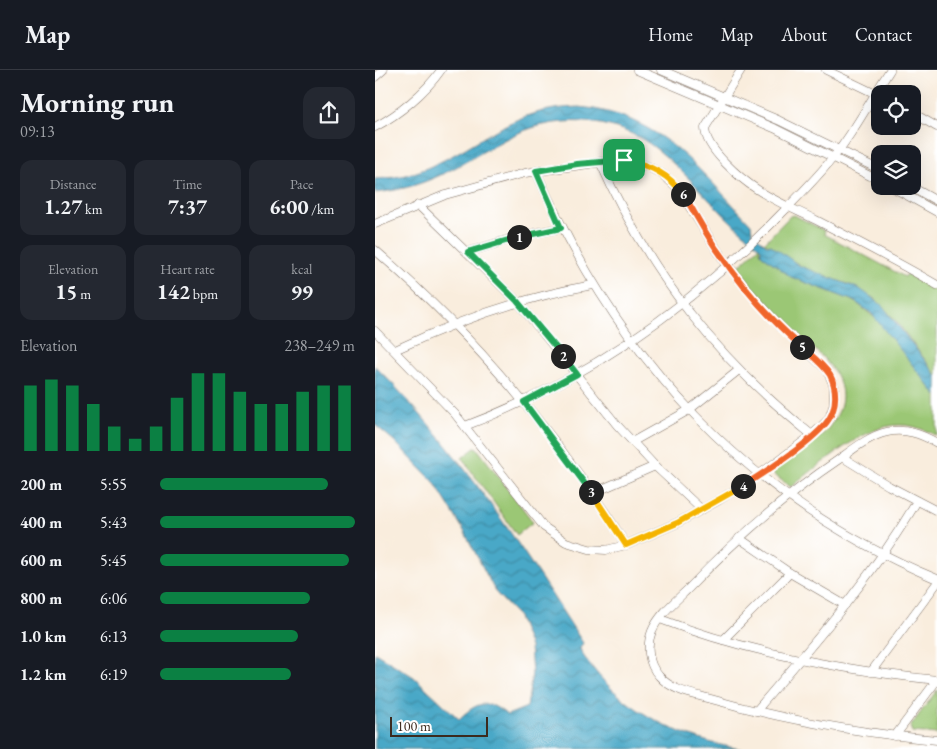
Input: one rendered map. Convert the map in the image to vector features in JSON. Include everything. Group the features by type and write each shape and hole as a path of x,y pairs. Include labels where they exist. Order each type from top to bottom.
{"street":[{"path":"375,77 383,70"},
{"path":"375,127 412,100 433,81 441,70"},
{"path":"637,70 719,104 871,176"},
{"path":"661,70 724,96 871,165"},
{"path":"741,70 705,128 710,143 729,166 766,196 789,206 937,285"},
{"path":"826,70 871,92"},
{"path":"883,85 890,70"},
{"path":"465,426 524,402 577,374 631,341 682,305 729,266 789,206 833,157 871,105"},
{"path":"921,117 937,126"},
{"path":"375,224 418,205 482,183 536,171 600,162 624,160 642,164 667,178 681,192 729,266 772,318 830,375 835,392 833,409 825,424 813,436 760,474 702,510 626,545 606,550 589,549 571,544 553,535 537,518 465,426 375,331"},
{"path":"600,162 640,242 682,305 739,370 813,436"},
{"path":"536,171 561,228 593,286 631,341 689,410 760,474 788,496 836,528 883,554 937,579"},
{"path":"921,192 937,201"},
{"path":"906,195 937,212"},
{"path":"418,205 517,301 632,442 702,510"},
{"path":"468,252 519,236 561,228"},
{"path":"375,250 453,324 524,402 593,493 626,545"},
{"path":"395,350 453,324 517,301 593,286"},
{"path":"632,442 689,410 739,370"},
{"path":"937,443 914,432 893,431 872,437 842,457 788,496 739,538 660,619 652,631 648,647 651,662 663,680 680,690 756,711 832,727 937,740"},
{"path":"842,457 937,511"},
{"path":"593,493 655,466"},
{"path":"756,711 801,660 845,605 883,554 917,501"},
{"path":"739,538 790,573 845,605"},
{"path":"723,640 790,573"},
{"path":"871,672 937,583"},
{"path":"660,619 723,640 801,660 871,672 937,680 895,736"}],"green space":[{"path":"794,215 825,231 824,234 905,277 907,274 937,291 937,376 897,322 875,299 851,285 811,272 771,245 764,243 790,216"},
{"path":"759,247 761,254 791,277 854,301 879,321 937,396 937,436 910,426 886,427 872,431 843,448 791,487 774,475 773,471 813,443 827,430 840,407 842,393 838,379 830,366 778,316 739,270 739,266"},
{"path":"476,447 533,522 517,535 462,458"},
{"path":"937,690 937,734 912,732 910,727"}],"water":[{"path":"579,107 608,112 633,121 655,133 676,148 714,184 751,224 752,231 766,245 771,245 800,266 860,289 882,305 937,376 937,396 871,313 854,301 791,277 761,254 761,249 658,150 641,138 622,130 603,124 582,122 542,125 504,140 443,174 412,186 375,193 375,179 415,173 447,158 499,128 534,113"},
{"path":"375,366 433,430 486,498 512,534 583,643 580,648 584,656 606,683 622,698 659,722 699,739 741,749 375,749 375,653 414,677 459,719 471,709 482,704 494,706 507,715 527,707 532,673 530,647 517,615 496,593 463,529 434,482 393,440 375,425"}],"route":[{"path":"624,160 653,168 677,187 721,256 772,318 827,370 835,392 835,404 829,419 813,436 732,493 666,528 626,545 600,504 524,402 577,374 528,312 468,252 519,236 561,228 536,171 577,164 624,160"}]}
